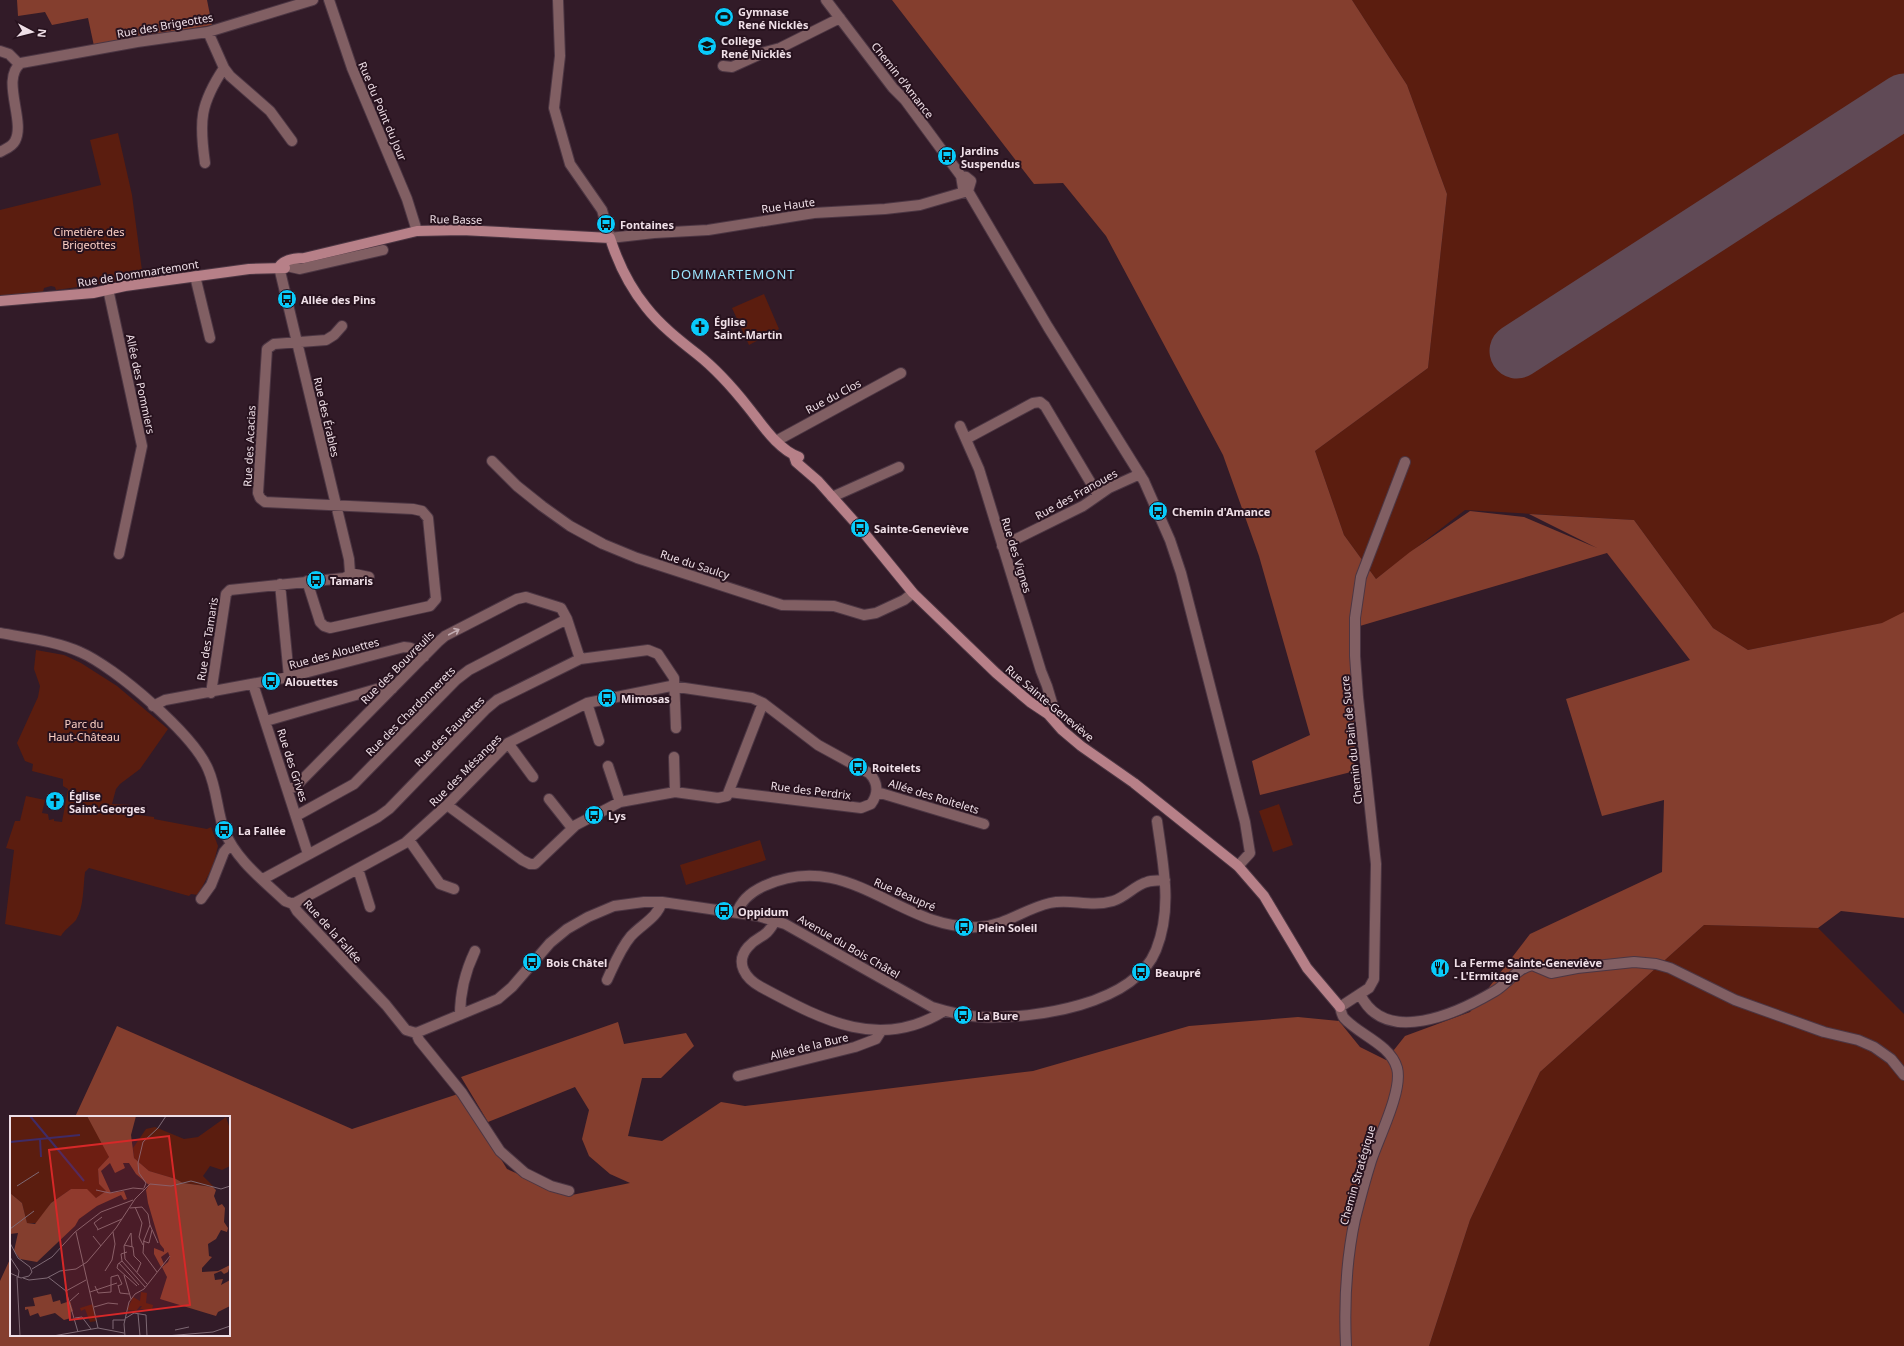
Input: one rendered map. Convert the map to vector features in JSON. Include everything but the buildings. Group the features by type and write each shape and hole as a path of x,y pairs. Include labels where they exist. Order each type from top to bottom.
{"street":[{"name":"Rue des Brigeottes","path":"19,64 137,42 208,32 313,0"},
{"name":"Rue du Point du Jour","path":"330,0 352,68 407,199 417,231"},
{"path":"558,0 560,56 554,108 570,164 602,210 610,238"},
{"name":"Chemin d'Amance","path":"826,0 893,88 905,100 961,176 966,177 971,181 968,191 1048,327 1140,474 1158,511 1177,560 1235,781 1250,850 1249,855 1238,866"},
{"path":"723,66 732,68 761,54 780,48 840,18"},
{"path":"208,32 224,68 230,76 270,111 292,141"},
{"path":"0,51 9,54 19,64 10,76 10,90 17,130 16,138 13,144 0,152"},
{"path":"205,163 201,136 203,109 214,84 224,68"},
{"name":"Rue Haute","path":"610,238 654,233 708,230 814,213 885,209 920,205 968,191"},
{"name":"Rue Basse","path":"279,267 282,262 417,231 462,230 610,238"},
{"name":"Rue Sainte-Geneviève","path":"610,238 624,274 647,308 666,329 716,372 748,407 770,436 794,456 799,457 813,471 818,481 884,556 914,594 996,673 1030,702 1045,711 1062,730 1081,746 1134,783 1238,866 1264,896 1307,968 1340,1007"},
{"path":"279,267 300,269 383,250"},
{"name":"Rue Basse","path":"291,267 304,258"},
{"name":"Rue de Dommartemont","path":"0,301 63,296 195,276 249,269 279,267"},
{"name":"Rue des Érables","path":"279,267 349,560 350,573"},
{"path":"195,276 210,338"},
{"name":"Allée des Pommiers","path":"108,289 142,446 119,554"},
{"path":"297,343 330,339 342,326"},
{"name":"Rue des Acacias","path":"297,343 270,345 266,353 258,493 265,502 336,506"},
{"name":"Rue du Clos","path":"776,441 901,373"},
{"path":"966,439 1033,403 1040,402 1045,406 1098,494"},
{"name":"Rue des Vignes","path":"960,426 979,469 1041,671 1049,691 1045,711"},
{"name":"Rue du Saulcy","path":"492,460 517,486 542,506 570,526 603,544 637,558 782,605 834,606 864,615 876,612 914,594"},
{"name":"Chemin du Pain de Sucre","path":"1340,1007 1371,986 1374,979 1377,878 1358,697 1355,656 1355,618 1361,576 1405,462"},
{"path":"832,497 899,467"},
{"name":"Rue des Franoues","path":"1002,546 1083,506 1098,494 1140,474"},
{"path":"308,581 322,624 330,628 430,606 436,599 428,518 425,514 414,509 336,506"},
{"name":"Rue des Tamaris","path":"211,693 226,594 234,588 344,578 350,573 369,576"},
{"path":"280,584 289,677"},
{"name":"Rue des Bouvreuils","path":"288,789 295,788 445,636 521,597 561,608 568,619 580,658"},
{"name":"Rue des Chardonnerets","path":"296,816 354,784 456,680 469,670 568,619"},
{"name":"Rue de la Fallée","path":"0,633 67,647 80,652 126,682 185,736 199,752 205,763 216,792 224,830 231,844 241,858 285,901 294,904 297,911 386,1005 406,1030 416,1033 419,1040 462,1093 500,1151 525,1173 551,1186 569,1191"},
{"name":"Rue des Alouettes","path":"153,706 165,700 211,693 289,677 404,647 415,650 424,657"},
{"name":"Rue des Fauvettes","path":"263,879 378,817 389,809 485,710 497,700 580,658 648,650 653,651 658,654 672,674 674,686"},
{"name":"Rue des Grives","path":"253,684 308,854"},
{"path":"674,686 674,718 676,728"},
{"name":"Rue des Mésanges","path":"294,904 409,840 447,806 508,743 587,702 674,686 752,698 763,703"},
{"path":"266,721 380,688 392,689"},
{"path":"587,702 599,741"},
{"path":"447,806 530,864 537,862 572,828 620,802 675,792 721,798 727,796 763,703 818,745 869,773 874,778 877,792"},
{"path":"508,743 533,777"},
{"path":"674,757 675,792"},
{"path":"608,766 620,802"},
{"name":"Rue des Perdrix","path":"729,792 861,808 871,804 877,792"},
{"name":"Allée des Roitelets","path":"877,792 984,824"},
{"path":"549,799 572,828"},
{"name":"Avenue du Bois Châtel","path":"416,1033 491,1003 503,995 560,934 588,917 623,904 662,902 737,913 775,921 796,929 932,1007 944,1011 982,1017 1025,1015 1068,1008 1115,991 1141,972 1155,952 1166,910 1165,880 1157,821"},
{"path":"409,840 440,884 449,888 454,888"},
{"path":"201,899 211,885 224,852 231,844"},
{"path":"358,869 370,907"},
{"name":"Rue Beaupré","path":"737,913 745,898 756,890 771,883 809,876 844,880 870,890 927,918 959,926 980,927 1012,920 1034,907 1051,903 1090,905 1104,903 1119,899 1146,882 1165,880"},
{"path":"607,980 625,945 640,928 658,913 662,902"},
{"path":"775,921 768,933 750,945 744,952 742,966 748,979 825,1020 842,1025 881,1031 893,1031 923,1022 944,1011"},
{"path":"460,1015 460,994 462,984 475,950"},
{"path":"1360,994 1367,1007 1374,1013 1392,1020 1411,1023 1436,1018 1456,1011 1495,991 1522,969 1532,965 1551,972 1634,962 1656,964 1670,968 1734,1000 1824,1032 1858,1040 1874,1047 1891,1059 1904,1075"},
{"name":"Chemin Stratégique","path":"1340,1007 1343,1018 1390,1055 1397,1068 1398,1082 1396,1094 1370,1163 1354,1226 1347,1272 1346,1346"},
{"name":"Allée de la Bure","path":"738,1076 855,1047 876,1039 881,1031"}],"green space":[{"path":"1352,0 1904,0 1904,614 1883,623 1748,650 1713,628 1634,520 1465,510 1376,579 1344,535 1315,451 1428,368 1447,194 1407,85"},
{"name":"Cimetière des Brigeottes","path":"118,133 132,195 143,278 56,290 55,287 51,286 44,288 43,292 0,296 0,210 101,185 90,140"},
{"path":"764,294 779,329 749,345 732,308"},
{"name":"Parc du Haut-Château","path":"36,650 64,655 81,663 117,686 168,729 140,769 120,784 116,789 112,804 132,805 131,814 154,817 154,819 207,829 211,827 218,846 213,866 198,895 191,894 189,896 89,868 85,872 82,903 79,915 61,936 5,924 14,850 6,848 15,821 20,821 26,796 45,800 42,813 48,814 49,820 54,819 54,821 62,822 68,789 63,786 63,779 32,771 33,764 25,761 17,743 38,697 40,686 34,669"},
{"path":"1279,804 1293,845 1273,852 1259,811"},
{"path":"760,840 766,860 686,885 680,865"},
{"path":"1704,925 1818,928 1904,1014 1904,1346 1429,1346 1470,1220 1540,1072"}],"shaded area":[{"path":"17,0 207,0 212,25 94,46 88,18 52,25 45,12 18,16"},
{"path":"892,0 1352,0 1407,85 1447,194 1428,368 1315,451 1344,535 1376,579 1410,552 1470,511 1524,517 1597,548 1529,514 1634,520 1713,628 1748,650 1882,623 1904,612 1904,918 1841,911 1818,928 1704,925 1540,1072 1470,1220 1429,1346 0,1346 0,1281 10,1259 10,1336 230,1336 230,1116 75,1116 117,1026 352,1129 461,1093 507,1169 567,1196 630,1183 610,1174 589,1156 582,1139 589,1110 575,1087 488,1122 461,1077 618,1022 624,1044 686,1033 694,1046 661,1078 642,1078 628,1136 662,1141 721,1102 745,1106 1033,1071 1189,1026 1298,1017 1339,1021 1360,1047 1386,1060 1405,1036 1470,1012 1530,934 1662,872 1664,800 1602,816 1566,699 1690,660 1607,553 1353,628 1355,771 1260,795 1252,761 1310,735 1259,556 1223,455 1106,236 1063,183 1034,184"}],"runway":[{"path":"1517,351 1904,101"}],"place":[{"name":"Gymnase René Nicklès","path":"724,17"},
{"name":"Collège René Nicklès","path":"707,46"},
{"name":"Jardins Suspendus","path":"947,156"},
{"name":"Fontaines","path":"606,224"},
{"name":"Allée des Pins","path":"287,299"},
{"name":"Église Saint-Martin","path":"700,327"},
{"name":"Chemin d'Amance","path":"1158,511"},
{"name":"Sainte-Geneviève","path":"860,528"},
{"name":"Tamaris","path":"316,580"},
{"name":"Alouettes","path":"271,681"},
{"name":"Mimosas","path":"607,698"},
{"name":"Roitelets","path":"858,767"},
{"name":"Église Saint-Georges","path":"55,801"},
{"name":"Lys","path":"594,815"},
{"name":"La Fallée","path":"224,830"},
{"name":"Oppidum","path":"724,911"},
{"name":"Plein Soleil","path":"964,927"},
{"name":"Bois Châtel","path":"532,962"},
{"name":"La Ferme Sainte-Geneviève - L'Ermitage","path":"1440,968"},
{"name":"Beaupré","path":"1141,972"},
{"name":"La Bure","path":"963,1015"}],"district":[{"name":"DOMMARTEMONT","path":"733,274"}]}
